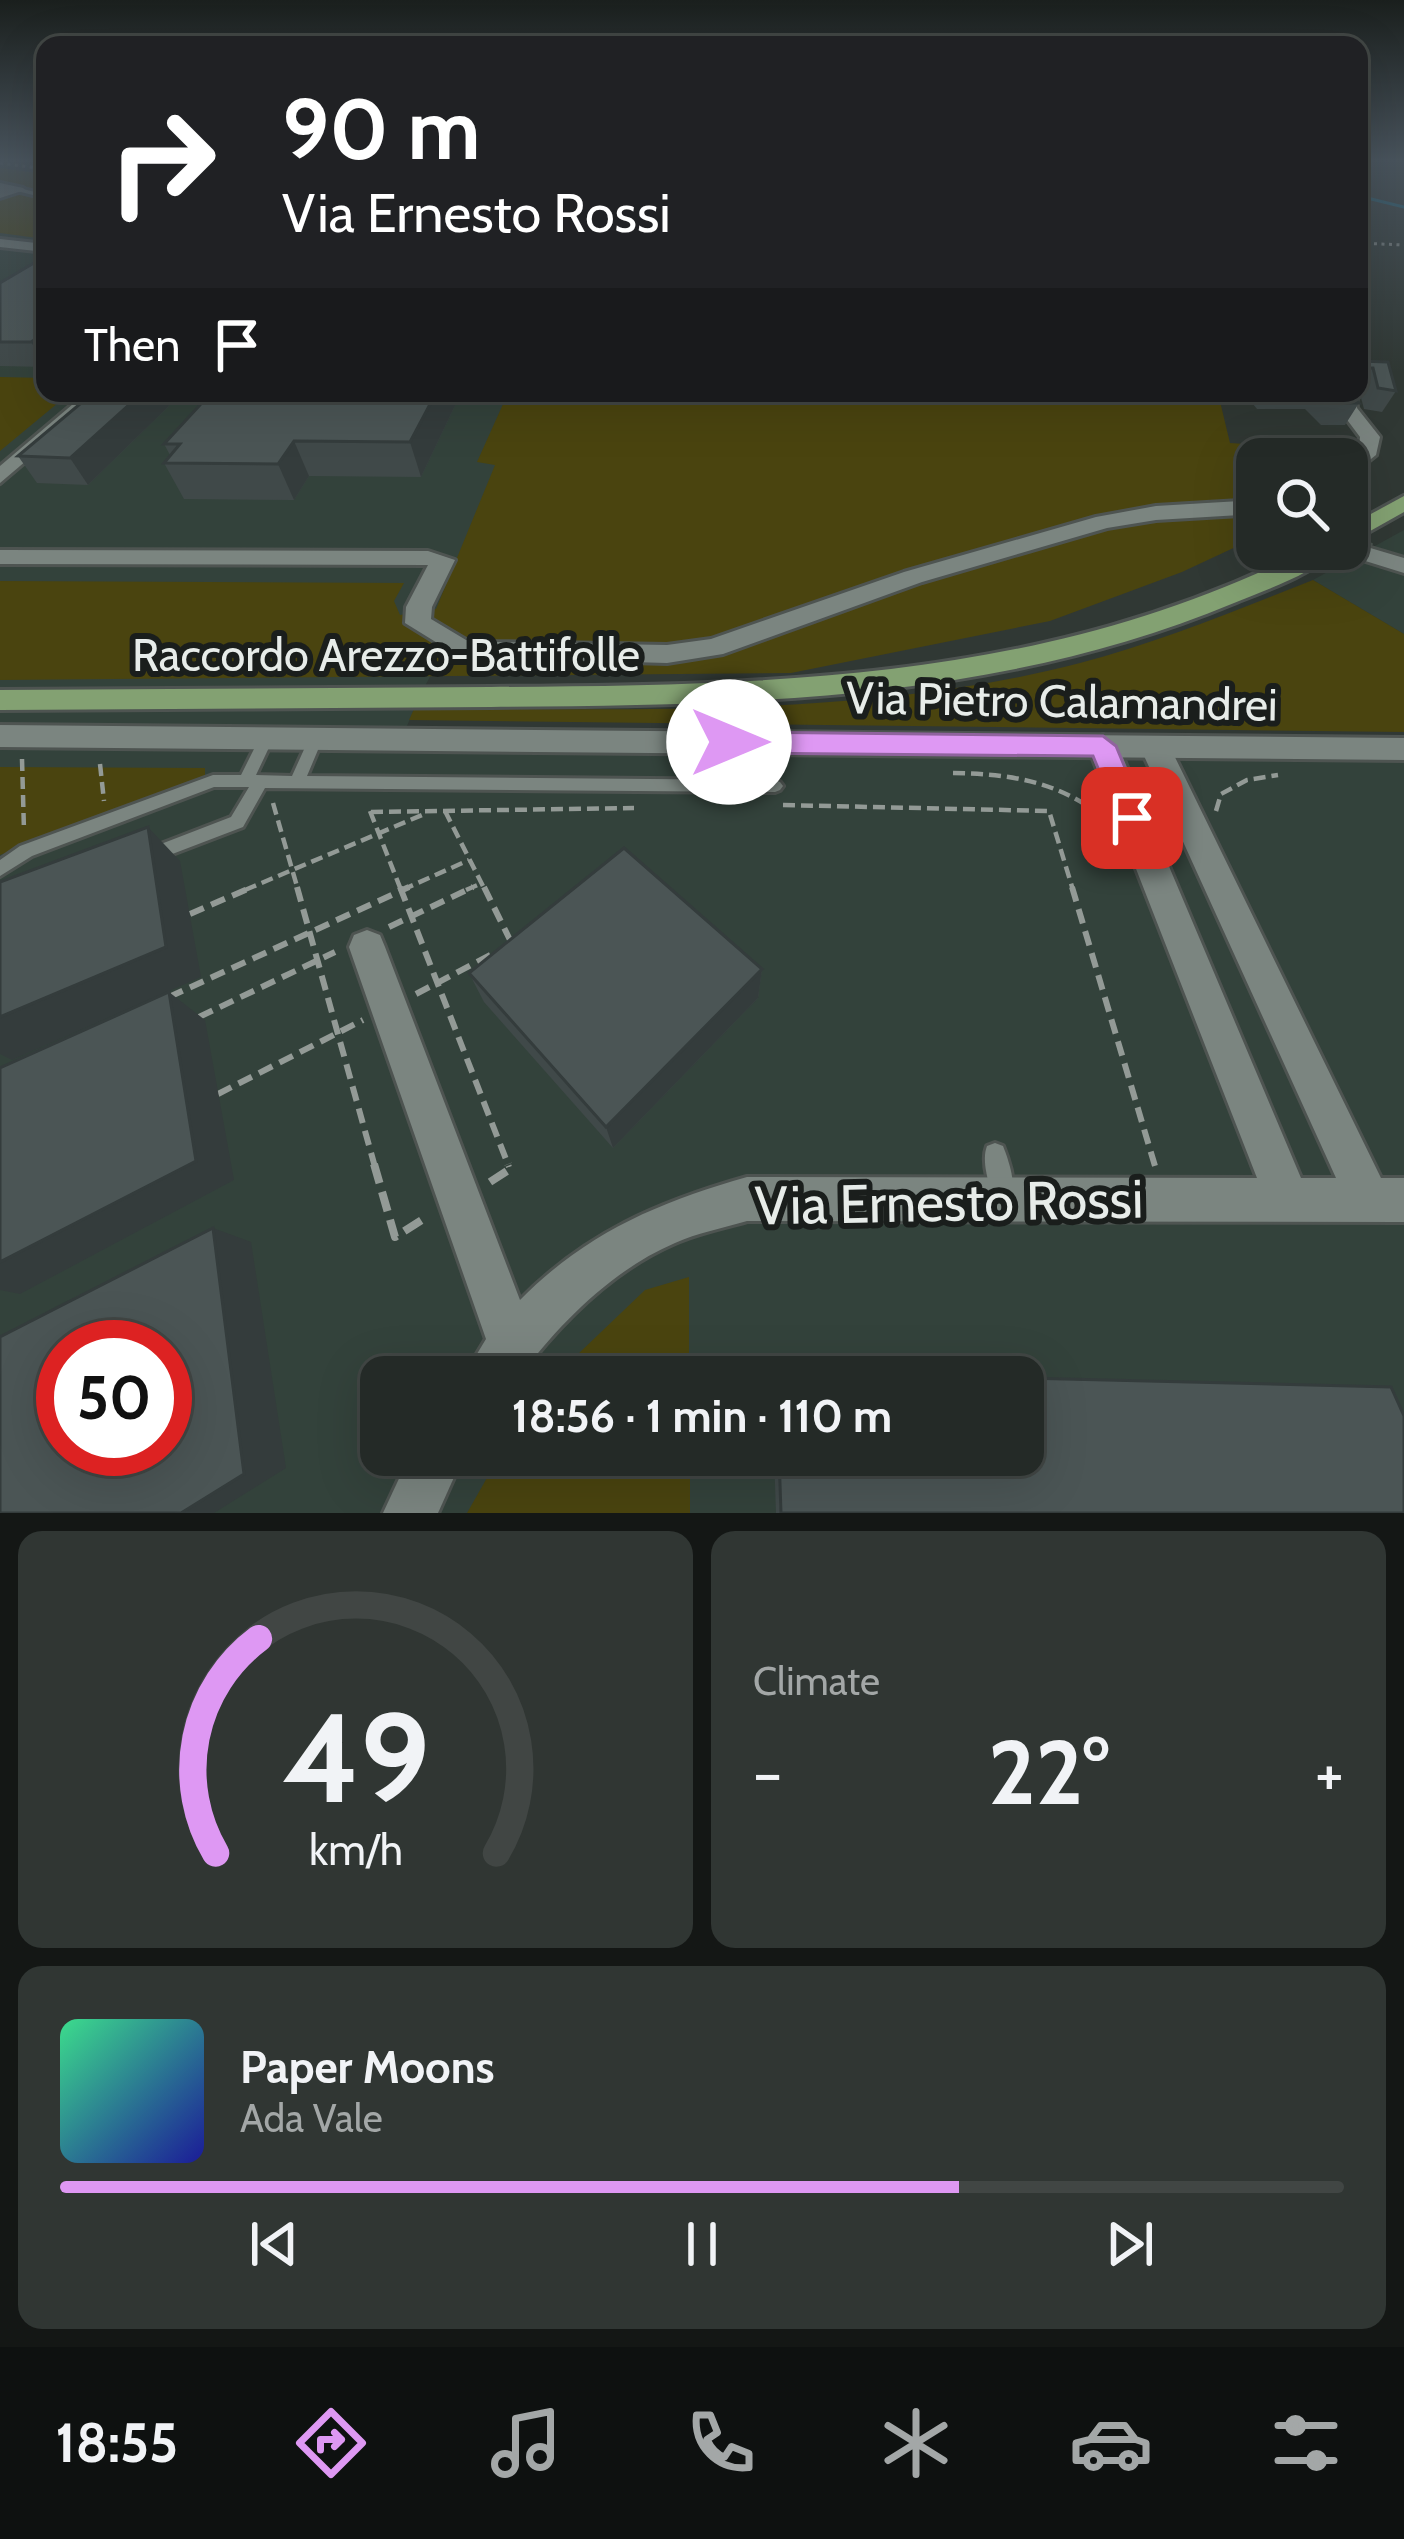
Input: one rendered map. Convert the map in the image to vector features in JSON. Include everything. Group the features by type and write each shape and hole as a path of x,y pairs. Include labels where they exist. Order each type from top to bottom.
{"main road":[{"path":"1368,524 1404,503"},
{"name":"Raccordo Arezzo-Battifolle","path":"0,700 725,695 828,688 948,674 1136,630 1220,601 1283,570"}],"street":[{"path":"0,243 36,247"},
{"path":"0,477 87,402"},
{"path":"1348,402 1370,437 1368,452"},
{"path":"0,557 443,560 419,608 418,623 460,648 668,654 755,637 913,577 1104,523 1172,511 1236,508"},
{"path":"1368,554 1404,566"},
{"name":"Via Pietro Calamandrei","path":"11,747 267,737 1404,749"},
{"path":"1103,746 1287,1198"},
{"name":"Via Ernesto Rossi","path":"504,1356 578,1279 657,1227 747,1199 1386,1199 1155,747"},
{"name":"Via Ernesto Rossi","path":"368,947 499,1356"},
{"path":"410,1513 428,1476"}],"lane":[{"path":"143,858 237,822 259,787 267,737"},
{"path":"297,782 316,738"},
{"path":"0,869 26,851 213,781 259,787 297,782 776,786"},
{"path":"995,1154 1004,1199"}],"path":[{"path":"11,747 26,851"},
{"path":"100,759 106,821"},
{"path":"1213,823 1221,794 1247,780 1282,774"},
{"path":"259,787 292,870 395,1237 425,1218"},
{"path":"364,798 510,1169 484,1186"},
{"path":"772,805 1049,811 1155,1166"},
{"path":"371,812 655,807"},
{"path":"190,914 428,812"},
{"path":"160,1000 469,860"},
{"path":"185,1024 205,1015"}],"shaded area":[{"path":"0,231 36,231 36,402 579,402 419,697 402,738 1404,749 1404,1513 0,1513"},
{"path":"36,231 36,238 0,233"},
{"path":"0,377 36,378 36,402 59,402 0,451"},
{"path":"504,402 1220,402 1230,443 1236,443 1236,547 1050,621 791,673 0,680 0,581 404,583 394,601 400,615 436,609 495,465 477,462"},
{"path":"1404,530 1404,634 1313,580 1331,570 1368,570 1368,550"},
{"path":"1313,580 1404,634 1404,732 409,720 414,709 749,707 916,694 1080,663 1198,625"},
{"path":"0,767 205,768 205,776 0,855"},
{"path":"689,1277 689,1356 576,1356 645,1290"},
{"path":"488,1476 690,1476 690,1513 467,1513"}],"building":[{"path":"36,262 36,339 31,342 0,342 0,283"},
{"path":"1368,361 1388,362 1396,391 1378,388 1373,368 1368,368"},
{"path":"82,402 132,402 70,458 18,456"},
{"path":"203,402 431,402 410,442 294,441 278,464 164,463 180,444 164,444"},
{"path":"148,827 166,947 0,1017 0,882"},
{"path":"624,848 762,969 606,1127 469,973"},
{"path":"169,992 196,1161 0,1262 0,1068"},
{"path":"213,1228 244,1474 181,1513 0,1513 0,1337"},
{"path":"1044,1379 1391,1387 1404,1416 1404,1513 781,1513 780,1476 1044,1476"}],"railway":[{"path":"1368,243 1404,245"}],"route":[{"path":"729,742 1103,746 1132,818"}]}
